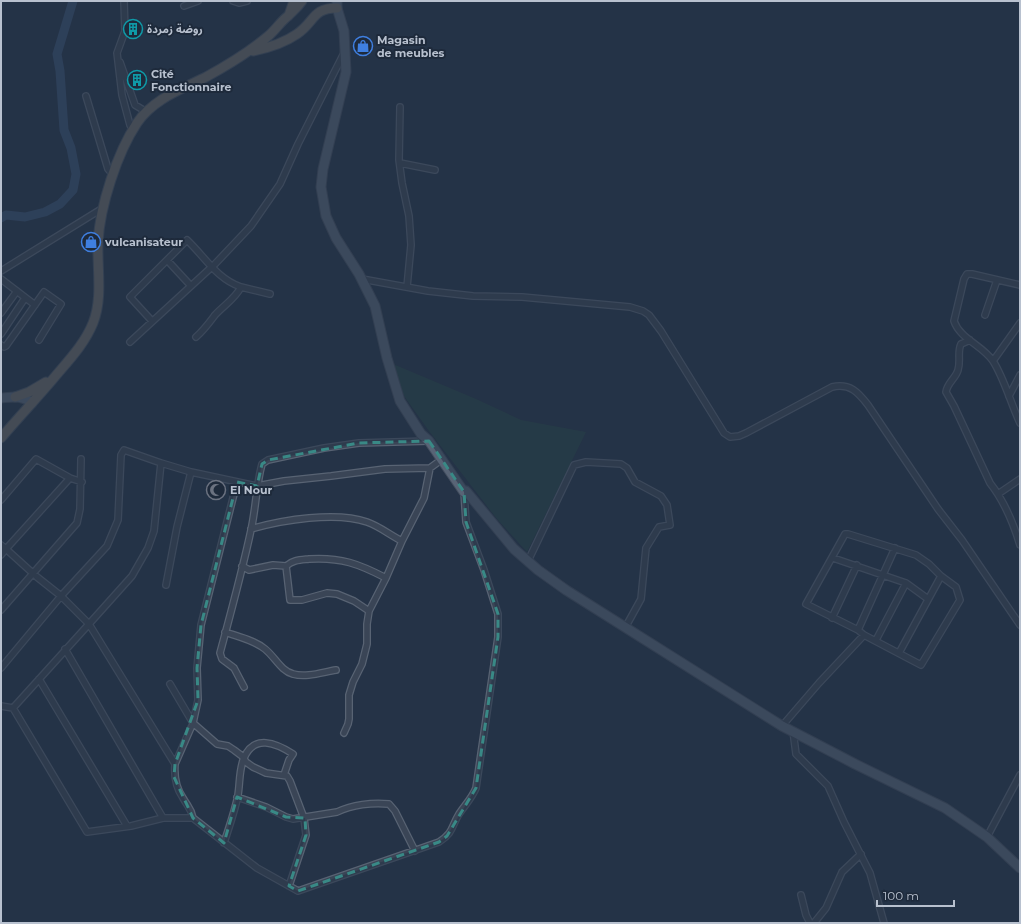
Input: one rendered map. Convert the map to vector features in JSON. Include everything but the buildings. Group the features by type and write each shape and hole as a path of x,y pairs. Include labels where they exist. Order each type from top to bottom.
{"highway":[{"path":"288,15 294,1"},
{"path":"1,438 83,344 93,322 98,300 98,256 103,208 113,174 126,142 145,111 170,95 222,68 248,52 268,36 288,15 296,10 302,1"},
{"path":"248,52 283,42 298,34 319,11 337,4"},
{"path":"16,397 36,389 55,376"}],"main road":[{"path":"337,4 344,31 346,72 323,170 321,187 326,216 336,238 362,279 375,306 387,358 400,400 421,434 429,441 464,492 466,491 514,549 538,570 566,590 782,726 945,808 987,836 1020,868"},
{"path":"1,399 16,397 27,399 30,405"},
{"path":"1,399 30,405"}],"street":[{"path":"124,1 125,31 117,53 122,95 125,107 136,125"},
{"path":"184,6 198,1"},
{"path":"233,1 239,3 247,1"},
{"path":"130,342 212,267 252,226 280,184 298,144 346,49"},
{"path":"117,53 136,105 145,111"},
{"path":"86,96 108,169 113,174"},
{"path":"400,107 400,163 402,183 409,216 411,245 407,287"},
{"path":"400,163 435,170"},
{"path":"1,271 103,208"},
{"path":"152,321 130,297 187,240 212,267 232,284 270,294"},
{"path":"168,260 192,286"},
{"path":"1020,285 967,274 964,280 954,321 965,337 983,350 993,361 1020,423"},
{"path":"1,279 35,305"},
{"path":"362,279 428,291 473,296 522,297 630,307 643,311 649,315 661,331 724,433 730,437 746,433 832,387 844,386 853,389 860,394 938,509 962,540 1020,624"},
{"path":"985,315 997,280"},
{"path":"196,337 237,294 241,287"},
{"path":"1,313 17,291"},
{"path":"1,345 4,347 6,346 44,292 61,304 39,340"},
{"path":"1,334 26,298"},
{"path":"993,361 1020,324"},
{"path":"970,340 961,344 959,348 958,369 947,386 946,392 990,483 1008,512 1020,545"},
{"path":"1009,396 1020,375"},
{"path":"244,687 234,668 222,659 220,653 251,529 257,486 262,464 268,460 324,448 359,443 429,441"},
{"path":"1,668 60,596 107,546 118,520 121,455 124,450 191,472 257,486 284,481 385,469 430,468 441,460"},
{"path":"1,500 36,459 70,478 82,482"},
{"path":"1,610 77,523 80,509 82,482 81,459"},
{"path":"528,561 574,464 586,462 620,464 625,466 636,482 661,496 667,505 670,525 659,527 646,548 641,599 625,628"},
{"path":"13,708 132,576 148,548 154,531 161,463"},
{"path":"344,733 349,719 349,695 353,682 362,664 367,644 367,624 370,611 402,541 424,498 430,468"},
{"path":"166,586 177,527 191,472"},
{"path":"1,555 70,478"},
{"path":"998,494 1020,479"},
{"path":"237,482 201,625 197,668 198,700 193,723 175,764 174,777 181,797 191,809 193,818 257,868 298,891 439,842 447,836 453,828 458,816 470,800 476,788 498,637 498,614 484,570 466,522 464,492"},
{"path":"251,529 268,524 293,520 353,518 368,522 402,541"},
{"path":"845,534 848,534 916,555 956,587 960,600 921,665 864,635 858,630 806,604 833,558 845,534"},
{"path":"1,545 60,596 89,624 175,764"},
{"path":"858,630 895,548"},
{"path":"242,566 249,570 273,565 286,566 292,561 322,558 337,559 362,566 386,578"},
{"path":"833,558 906,583 928,599"},
{"path":"832,618 856,565"},
{"path":"286,566 290,600 302,600 327,593 337,594 354,601 370,611"},
{"path":"899,653 941,576"},
{"path":"876,640 906,583"},
{"path":"225,632 258,644 267,650 286,671 293,674 307,675 336,670"},
{"path":"782,726 819,683 864,635"},
{"path":"66,649 163,818"},
{"path":"39,679 127,826"},
{"path":"170,684 193,723 217,744 228,746 253,767 266,773 287,776 290,781 304,818 306,835 289,886"},
{"path":"1,706 13,708 87,832 127,826 163,818 193,818"},
{"path":"793,731 796,754 828,786 844,822 861,854 870,873 884,923"},
{"path":"224,843 237,797 243,759 249,749 256,744 263,742 293,754 289,760 284,775"},
{"path":"987,836 1020,775"},
{"path":"237,797 266,807 293,819 337,812 343,809 366,804 389,804 395,811 415,850"},
{"path":"814,923 826,908 842,872 861,854"},
{"path":"802,895 806,915 810,923"}],"highlighted area":[{"path":"429,441 464,492 466,522 498,614 498,637 476,788 447,836 439,842 298,891 289,886 306,835 305,818 286,817 237,797 224,843 193,818 174,777 175,764 198,700 197,668 201,625 237,482 257,486 262,464 268,460 359,443"}],"green space":[{"path":"393,364 476,399 521,420 586,432 527,552 497,519 404,396"}],"waterway":[{"path":"1,218 6,215 25,217 45,212 60,204 73,190 76,174 71,148 64,130 60,71 57,54 73,1"}],"place":[{"name":"روضة زمردة","path":"133,29"},
{"name":"Magasin de meubles","path":"363,46"},
{"name":"Cité Fonctionnaire","path":"137,80"},
{"name":"vulcanisateur","path":"91,242"},
{"name":"El Nour","path":"216,490"}]}
